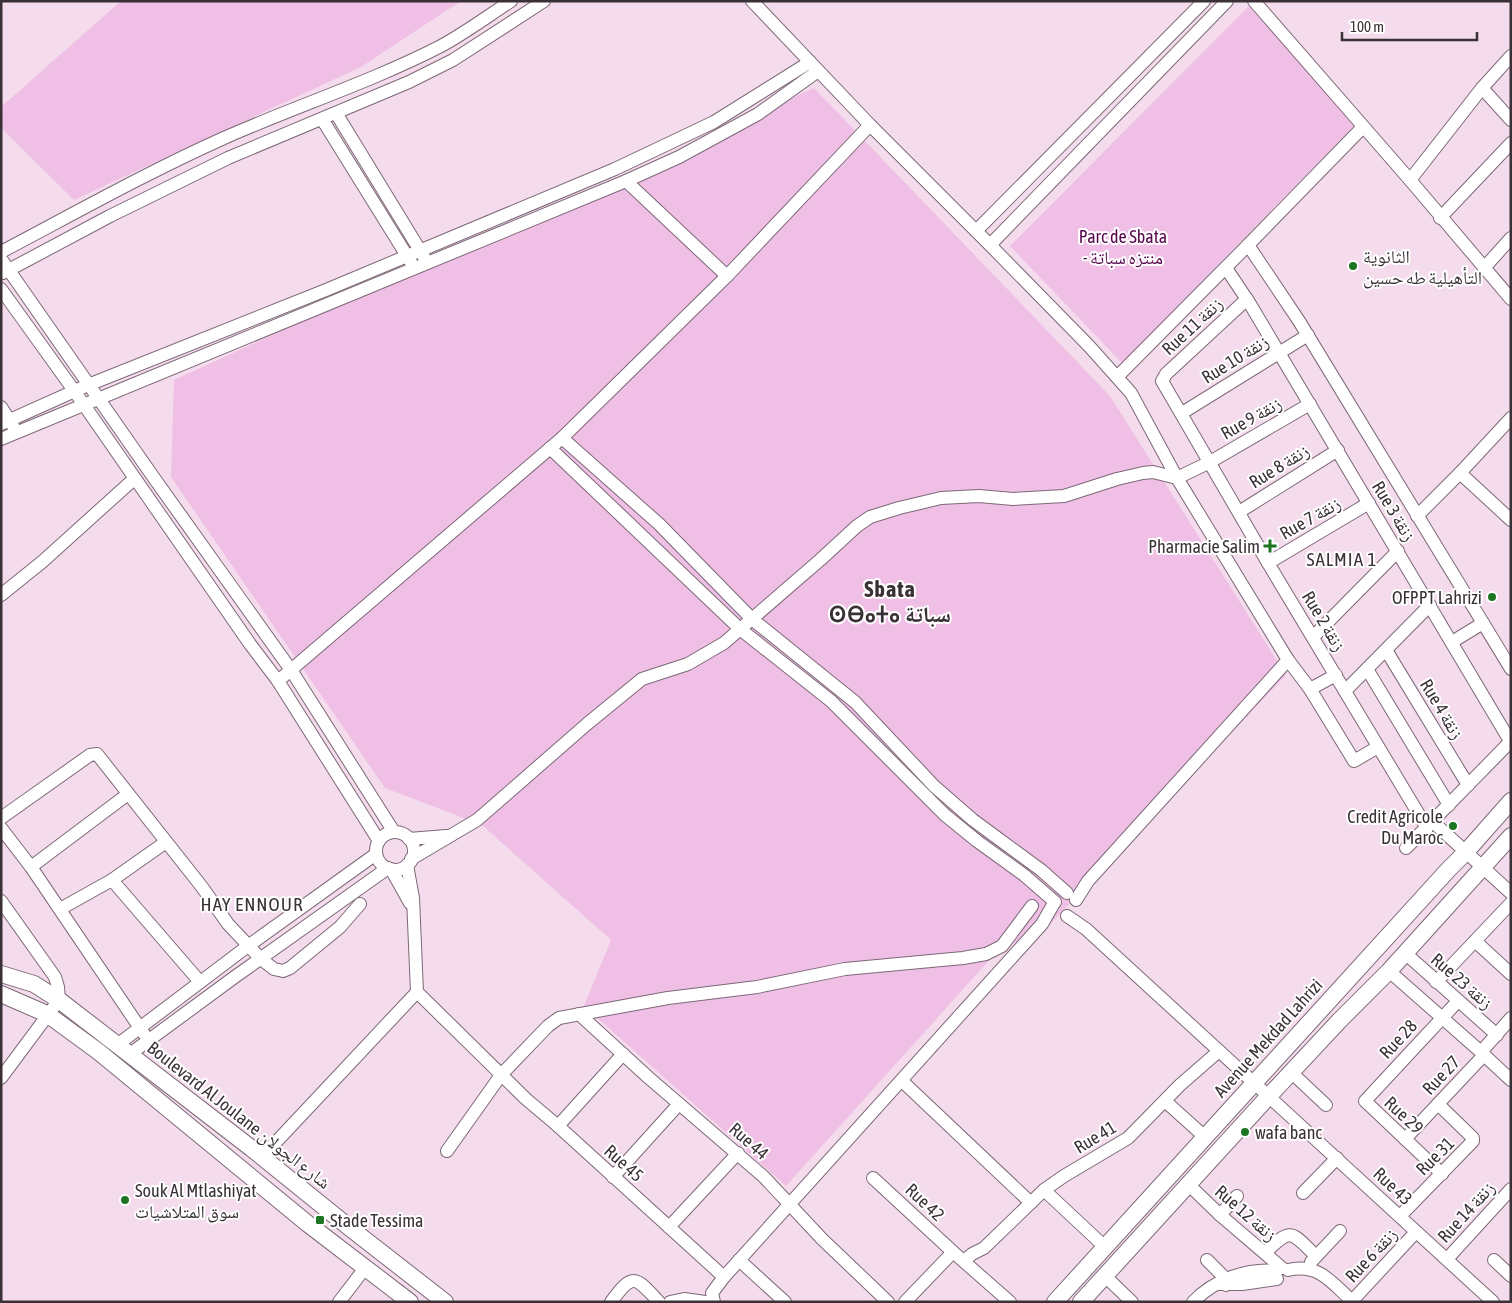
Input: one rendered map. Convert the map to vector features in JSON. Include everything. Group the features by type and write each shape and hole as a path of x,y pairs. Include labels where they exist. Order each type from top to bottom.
{"main road":[{"name":"Avenue Mekdad Lahrizi","path":"1055,1302 1511,801"},
{"path":"1081,1302 1268,1097 1404,954 1511,836"},
{"name":"Boulevard Al Joulane شارع الجولان","path":"1,974 34,984 58,1000 262,1157 445,1302"},
{"path":"4,999 47,1014 99,1052 304,1220 410,1302"}],"street":[{"path":"1,252 132,183 223,138 349,88 417,58 442,45 511,1"},
{"path":"394,832 292,670 4,268 166,187 272,139 409,82 453,60 544,1"},
{"path":"752,1 870,125 990,245 1131,393 1178,478 1288,660 1310,689 1354,760 1378,747"},
{"path":"976,231 1204,1"},
{"path":"990,245 1228,1"},
{"path":"1254,1 1511,299"},
{"path":"1410,180 1482,88 1511,56"},
{"path":"1,439 428,264 679,157 758,114 814,66"},
{"path":"5,422 88,385 408,257 615,169 714,122 814,66"},
{"path":"1482,88 1511,120"},
{"path":"336,113 428,264"},
{"path":"322,119 415,269"},
{"path":"278,681 562,438 727,276 870,125"},
{"path":"1117,377 1226,268 1362,127"},
{"path":"1440,218 1511,143"},
{"path":"626,181 727,276"},
{"path":"1484,268 1511,238"},
{"path":"1248,245 1308,335 1511,669"},
{"name":"Rue 3 زنقة","path":"1226,268 1280,352 1511,741"},
{"path":"1,289 250,644 278,681 378,841 376,854 383,865 390,869 413,910"},
{"name":"Rue 11 زنقة","path":"1162,379 1247,299"},
{"name":"Rue 10 زنقة","path":"1182,413 1308,335"},
{"name":"Rue 2 زنقة","path":"1162,379 1268,563 1346,690 1378,747 1430,825 1511,893"},
{"name":"Rue 9 زنقة","path":"1178,478 1210,462 1310,404"},
{"path":"1,407 5,422 17,433"},
{"path":"1417,516 1511,418"},
{"path":"562,438 659,524 752,619 855,702 915,767 953,803 1041,870 1072,898 1086,929"},
{"path":"550,448 740,629 831,701 945,815 1055,902 1056,910 1064,916"},
{"name":"Rue 8 زنقة","path":"1239,512 1338,450"},
{"path":"124,1050 148,1040 261,958 390,869 402,868 451,835 478,820 602,711 642,679 695,660 713,650 752,619 856,526 877,514 941,498 979,496 1013,499 1064,496 1117,479 1143,473 1153,472 1178,478"},
{"path":"1460,473 1511,520"},
{"path":"1,595 42,562 134,479"},
{"name":"Rue 7 زنقة","path":"1268,563 1369,503"},
{"path":"1313,637 1398,551"},
{"path":"1346,690 1430,606"},
{"path":"1452,642 1482,623"},
{"name":"Rue 4 زنقة","path":"1386,650 1468,785"},
{"path":"1072,898 1288,660"},
{"path":"1367,669 1449,805"},
{"path":"1310,689 1336,674"},
{"path":"1406,848 1511,741"},
{"path":"1,818 92,754 100,756 202,887 228,924 248,946 274,968 283,971 290,968 340,926 360,904"},
{"path":"31,867 128,794"},
{"path":"1,828 31,867 148,1040"},
{"path":"378,841 388,833 394,832 399,832 409,838 451,835"},
{"path":"262,1157 417,992 409,862 413,852 409,838"},
{"path":"60,909 112,880 166,842"},
{"path":"124,1050 140,1028 248,946 376,854"},
{"path":"112,880 200,982"},
{"path":"714,1302 712,1293 724,1277 1042,924 1058,896 1072,898"},
{"path":"1042,924 1074,913 1072,898"},
{"path":"1,901 55,977 58,987 58,1000 1,1078"},
{"path":"1436,982 1511,903"},
{"path":"448,1151 501,1075 558,1018 668,998 757,987 854,968 963,958 986,954 1002,946 1032,906"},
{"name":"Rue 43","path":"1064,916 1086,929 1493,1302"},
{"path":"1475,941 1511,974"},
{"name":"Rue 23 زنقة","path":"1404,954 1497,1034"},
{"path":"1388,971 1511,1080"},
{"name":"Rue 45","path":"417,992 501,1075 724,1277"},
{"name":"Rue 28","path":"1365,1102 1458,1001"},
{"name":"Rue 44","path":"579,1014 764,1177 788,1204 888,1302"},
{"name":"Rue 27","path":"1405,1139 1438,1104 1511,1018"},
{"name":"Rue 41","path":"964,1261 972,1254 984,1248 1044,1190 1128,1138 1219,1051"},
{"path":"558,1126 623,1054"},
{"path":"1292,1073 1326,1105"},
{"path":"902,1081 1031,1202"},
{"path":"1165,1101 1205,1137"},
{"name":"Rue 29","path":"1365,1102 1442,1174"},
{"path":"612,1177 680,1104"},
{"name":"Rue 31","path":"1400,1216 1474,1140 1438,1104"},
{"path":"669,1227 738,1153"},
{"path":"1304,1193 1337,1158"},
{"name":"Rue 42","path":"873,1178 952,1252"},
{"name":"Rue 12 زنقة","path":"1188,1184 1220,1215 1265,1253 1281,1272"},
{"name":"Rue 14 زنقة","path":"1447,1259 1511,1189"},
{"path":"1044,1190 1105,1247"},
{"path":"1220,1215 1237,1196"},
{"path":"1306,1268 1340,1231"},
{"name":"Rue 6 زنقة","path":"1352,1301 1416,1232"},
{"path":"1265,1253 1280,1238 1290,1234 1296,1236 1316,1256"},
{"name":"Rue 41","path":"975,1271 981,1260 984,1248"},
{"path":"909,1301 952,1252 1010,1302"},
{"path":"739,1260 785,1302"},
{"path":"1207,1260 1223,1283"},
{"path":"1494,1260 1511,1276"},
{"path":"339,1302 365,1268"},
{"path":"1193,1302 1204,1292 1223,1283 1306,1268 1326,1278 1352,1301"},
{"path":"1105,1276 1132,1302"},
{"path":"611,1302 630,1280 637,1281 643,1285 659,1302"},
{"path":"670,1302 684,1299 705,1302"}],"green space":[{"path":"121,1 461,1 361,67 74,200 1,128 1,107"},
{"name":"Parc de Sbata - منتزه سباتة","path":"1249,6 1356,124 1122,363 1010,246"},
{"path":"814,88 1110,396 1286,675 1038,937 1002,946 786,1186 584,1006 611,940 482,825 385,788 171,477 174,380"}],"place":[{"name":"الثانوية التأهيلية طه حسين","path":"1353,266"},
{"name":"Pharmacie Salim","path":"1270,546"},
{"name":"OFPPT Lahrizi","path":"1492,597"},
{"name":"Credit Agricole Du Maroc","path":"1453,826"},
{"name":"wafa banc","path":"1245,1132"},
{"name":"Souk Al Mtlashiyat سوق المتلاشيات","path":"125,1200"},
{"name":"Stade Tessima","path":"320,1220"}],"district":[{"name":"SALMIA 1","path":"1342,559"},
{"name":"Sbata ⵙⴱⴰⵜⴰ سباتة","path":"890,602"},
{"name":"HAY ENNOUR","path":"252,904"}]}
